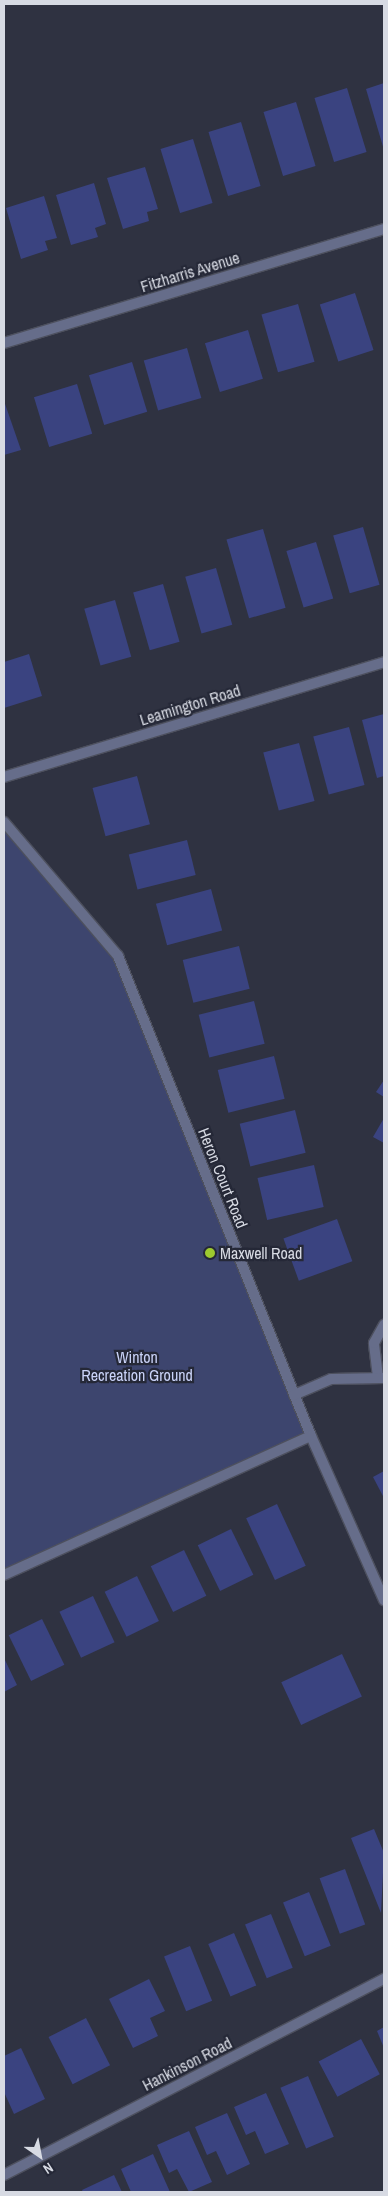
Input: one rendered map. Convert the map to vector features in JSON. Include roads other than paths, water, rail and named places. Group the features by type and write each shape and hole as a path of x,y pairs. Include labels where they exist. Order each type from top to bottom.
{"street":[{"name":"Fitzharris Avenue","path":"4,343 384,229"},
{"name":"Leamington Road","path":"4,777 384,662"},
{"name":"Heron Court Road","path":"4,822 118,956 294,1395 384,1600"},
{"path":"294,1395 331,1379 381,1377 374,1343 384,1325"},
{"path":"4,1575 311,1436"},
{"name":"Hankinson Road","path":"4,2175 384,1979"}],"place":[{"name":"Maxwell Road","path":"210,1253"}],"park label":[{"name":"Winton Recreation Ground","path":"137,1366"}]}
